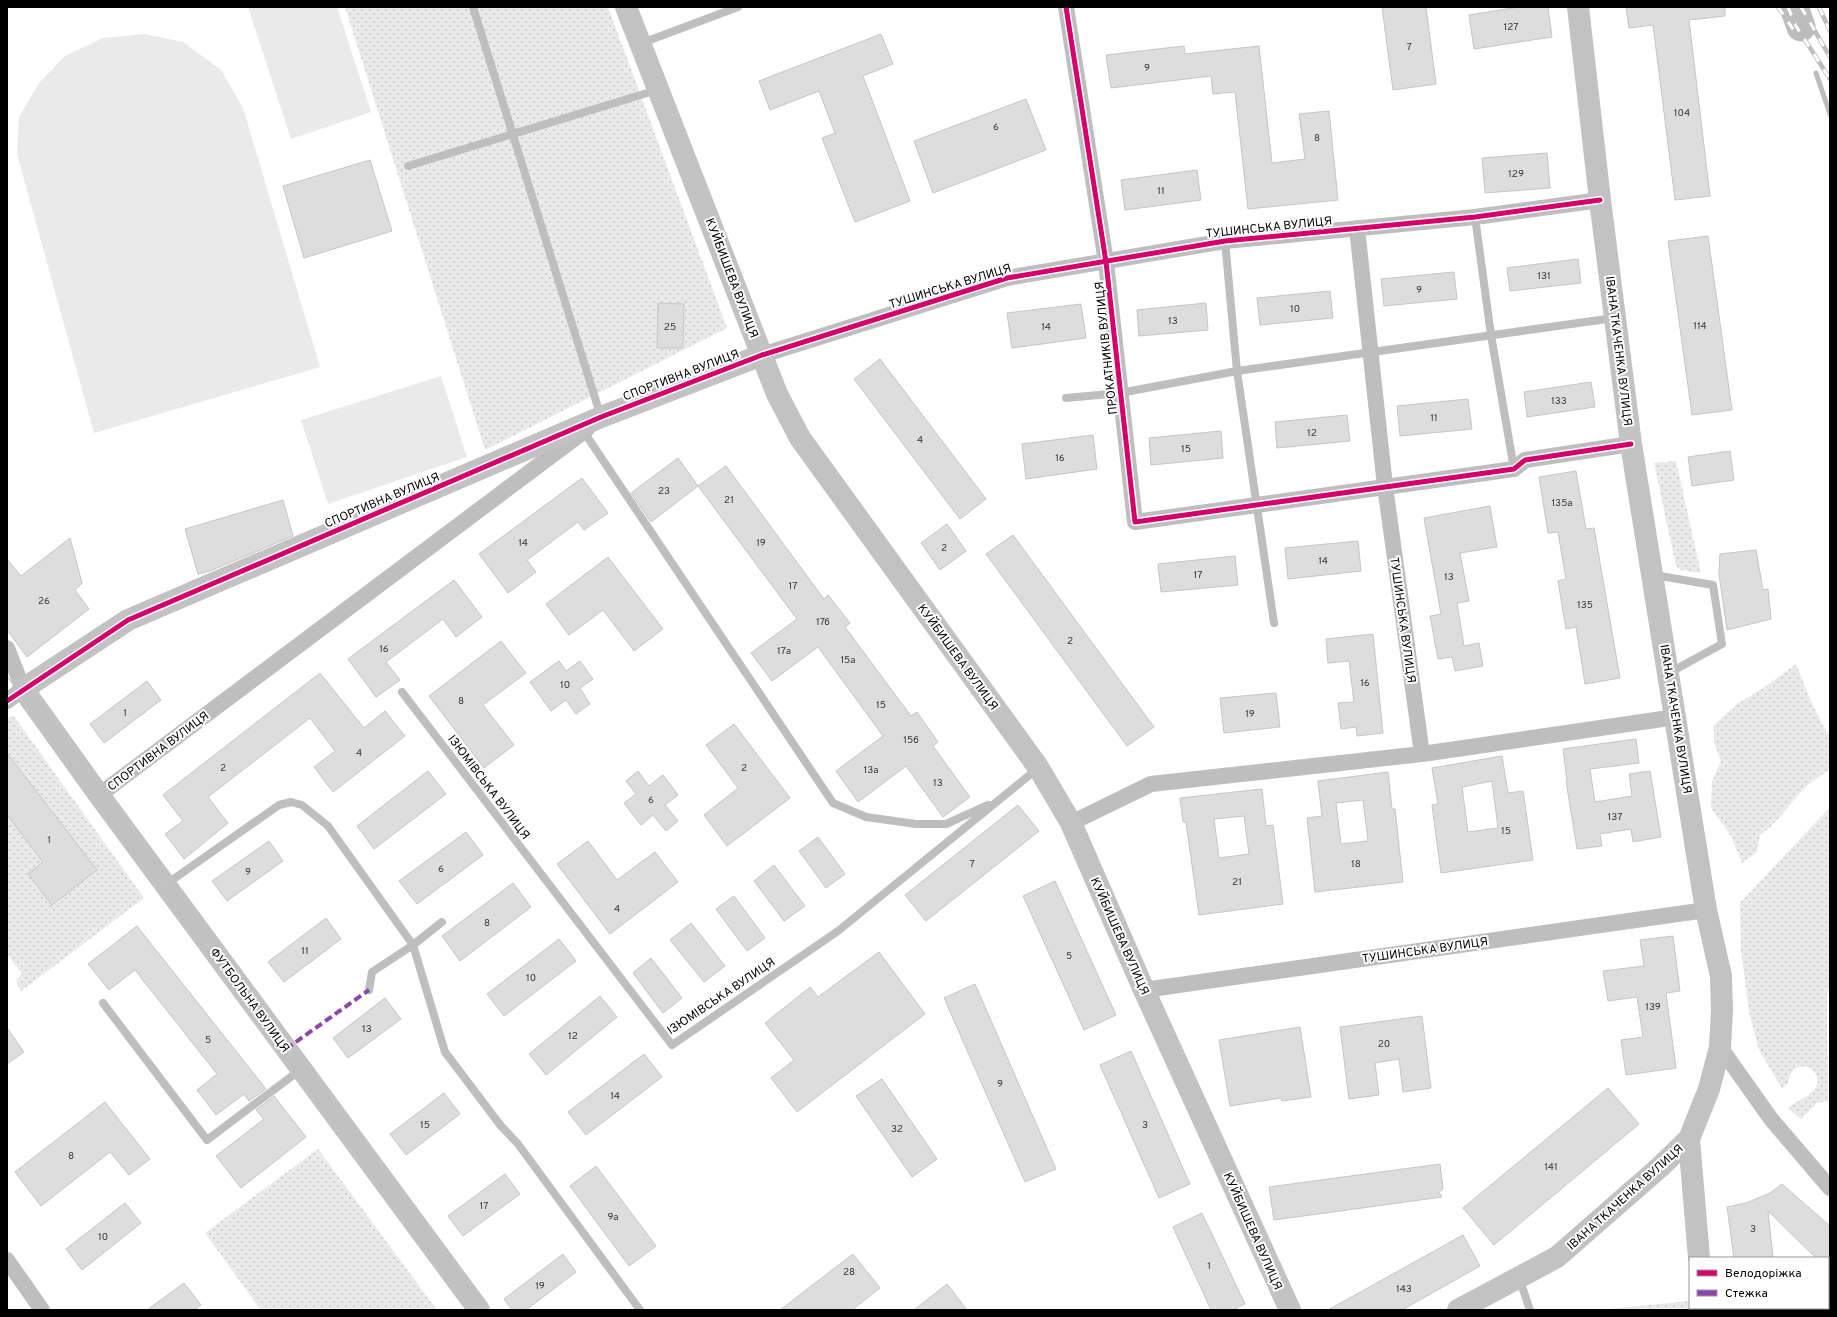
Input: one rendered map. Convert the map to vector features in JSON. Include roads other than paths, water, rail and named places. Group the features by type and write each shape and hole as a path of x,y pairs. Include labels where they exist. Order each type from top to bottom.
{"main road":[{"name":"КУЙБИШЕВА ВУЛИЦЯ","path":"626,7 777,394 800,438 1038,767 1071,823 1144,990 1290,1310"},
{"name":"ІВАНА ТКАЧЕНКА ВУЛИЦЯ","path":"1458,1310 1557,1257 1660,1167 1689,1139 1709,1089 1720,1047 1722,1010 1721,976 1706,910 1631,444 1614,318 1578,7"},
{"name":"СПОРТИВНА ВУЛИЦЯ","path":"12,689 128,620 601,417 762,354"},
{"name":"ФУТБОЛЬНА ВУЛИЦЯ","path":"12,689 98,795 479,1310"},
{"path":"1689,1139 1699,1257"}],"street":[{"name":"ПРОКАТНИКІВ ВУЛИЦЯ","path":"1066,7 1106,262 1135,522 1257,504"},
{"name":"ТУШИНСЬКА ВУЛИЦЯ","path":"762,354 1007,278 1225,241 1475,217 1600,200"},
{"name":"ТУШИНСЬКА ВУЛИЦЯ","path":"1357,228 1369,352 1385,486 1422,754"},
{"name":"СПОРТИВНА ВУЛИЦЯ","path":"98,795 584,432 601,417"},
{"path":"1257,504 1514,469 1525,460 1631,444"},
{"name":"ФУТБОЛЬНА ВУЛИЦЯ","path":"7,648 12,689"},
{"path":"1071,823 1151,784 1422,754 1676,717"},
{"name":"ТУШИНСЬКА ВУЛИЦЯ","path":"1144,990 1706,910"},
{"path":"1720,1047 1771,1119 1830,1188"},
{"path":"7,1260 42,1310"}],"lane":[{"path":"473,7 601,417"},
{"path":"640,43 738,7"},
{"path":"408,166 658,90"},
{"path":"1475,217 1491,335 1514,469"},
{"path":"1225,241 1237,371 1274,623"},
{"path":"1066,398 1120,393 1237,371 1614,318"},
{"path":"584,432 833,803 866,817 916,824 946,824 1000,799"},
{"path":"1651,575 1713,585 1722,644 1669,673"},
{"name":"ІЗЮМІВСЬКА ВУЛИЦЯ","path":"402,692 672,1045 838,931 1038,767"},
{"path":"165,885 279,805 291,802 302,805 328,826 413,945 445,1052 502,1126 518,1144 640,1310"},
{"path":"369,990 372,972 413,945 442,922"},
{"path":"103,1003 207,1140 301,1069"},
{"path":"1519,1277 1530,1310"}],"waterway":[{"path":"1794,7 1801,27"},
{"path":"1816,73 1830,114"}],"tram line":[{"path":"7,659 121,817 485,1310"},
{"path":"7,676 113,823 473,1310"}],"railway":[{"path":"1778,7 1795,32"},
{"path":"1788,7 1796,26 1830,79"},
{"path":"1801,7 1830,57"},
{"path":"1819,7 1830,31"}]}
